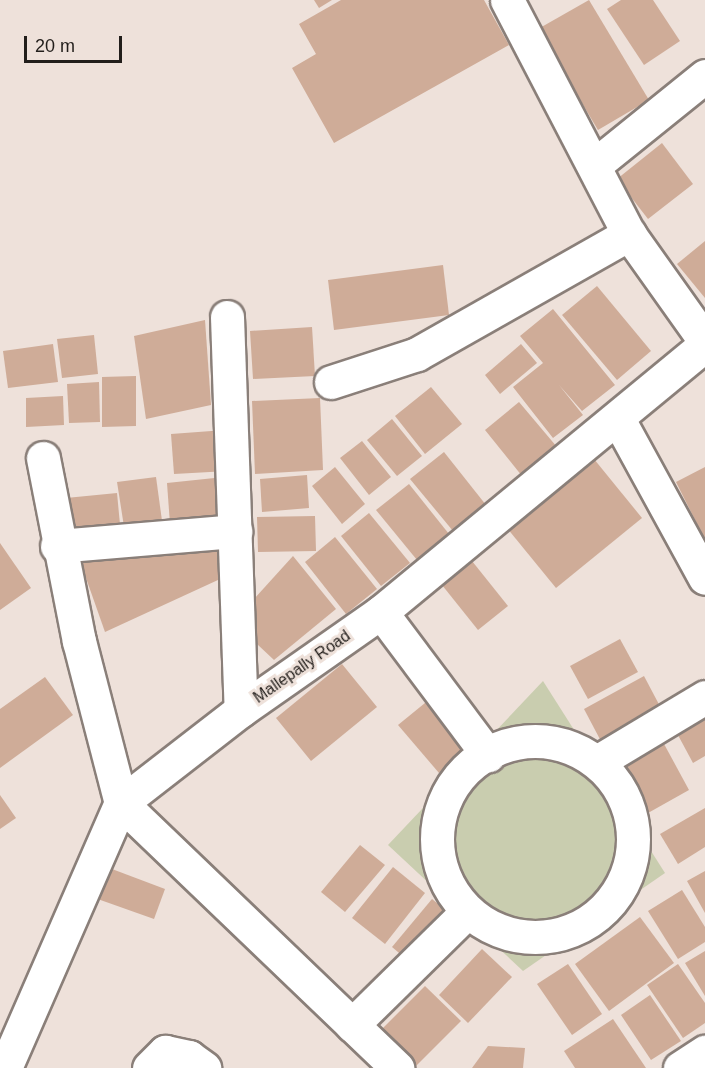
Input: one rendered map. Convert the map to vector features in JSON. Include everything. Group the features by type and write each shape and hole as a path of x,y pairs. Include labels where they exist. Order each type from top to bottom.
{"street":[{"path":"507,0 596,164 629,234 705,343"},
{"path":"596,164 705,76"},
{"path":"331,381 417,354 629,234"},
{"path":"227,316 242,710"},
{"name":"Mallepally Road","path":"7,1067 122,803 242,710 381,612 618,419 705,343"},
{"path":"618,419 705,578"},
{"path":"43,458 57,546 122,803 396,1068"},
{"path":"57,546 235,531"},
{"path":"381,612 488,755"},
{"path":"597,762 705,698"},
{"path":"525,741 550,742 575,749 597,762 618,786 627,806 634,848 626,879 604,910 573,931 536,939 499,932 467,912 444,879 436,840 444,801 466,768 500,747 525,741"},
{"path":"352,1026 467,912"},
{"path":"149,1068 165,1052 189,1057 204,1068"}],"green space":[{"path":"543,681 665,873 523,971 388,845"}],"building":[{"path":"314,0 332,0 319,8"},
{"path":"341,0 484,0 509,45 334,143 292,68 316,54 299,24"},
{"path":"589,0 649,100 598,130 538,29"},
{"path":"621,0 653,0 680,41 644,65 607,9"},
{"path":"662,143 693,184 648,219 617,179"},
{"path":"705,241 705,298 677,264"},
{"path":"443,265 449,315 334,330 328,280"},
{"path":"597,286 651,351 617,380 562,315"},
{"path":"553,309 615,385 582,411 559,385 583,415 553,438 513,387 543,363 520,336"},
{"path":"205,320 211,405 146,419 134,336"},
{"path":"312,327 315,376 253,379 250,331"},
{"path":"94,335 98,374 62,378 57,339"},
{"path":"53,344 58,382 8,388 3,351"},
{"path":"521,344 537,363 500,394 485,375"},
{"path":"136,376 136,426 102,427 102,377"},
{"path":"99,382 100,422 69,423 67,384"},
{"path":"431,387 462,424 425,454 395,416"},
{"path":"63,396 64,425 26,427 26,398"},
{"path":"320,398 323,470 255,474 252,401"},
{"path":"519,402 557,447 522,476 485,430"},
{"path":"392,419 422,456 397,476 367,440"},
{"path":"225,430 228,471 174,474 171,434"},
{"path":"362,441 391,477 369,495 340,458"},
{"path":"444,452 486,505 453,531 410,479"},
{"path":"594,459 642,518 556,588 507,528"},
{"path":"335,467 365,504 342,524 312,486"},
{"path":"705,467 705,540 676,482"},
{"path":"307,475 309,508 262,512 260,479"},
{"path":"156,477 163,528 125,533 117,482"},
{"path":"224,477 227,518 170,524 167,483"},
{"path":"409,484 449,534 417,560 376,510"},
{"path":"117,493 121,535 70,541 66,498"},
{"path":"369,513 410,563 381,586 341,536"},
{"path":"315,516 316,551 258,552 257,517"},
{"path":"335,537 377,589 346,614 305,562"},
{"path":"224,541 231,574 105,632 80,561"},
{"path":"0,543 31,588 0,610"},
{"path":"293,556 336,609 274,660 257,644 254,599"},
{"path":"468,556 508,606 478,630 438,580"},
{"path":"620,639 638,672 588,699 570,666"},
{"path":"342,664 377,707 311,761 276,718"},
{"path":"644,676 663,712 603,745 584,709"},
{"path":"45,677 73,715 0,768 0,709"},
{"path":"436,694 476,742 439,773 398,725"},
{"path":"705,705 705,756 693,763 672,724"},
{"path":"657,731 689,790 648,813 616,754"},
{"path":"0,795 16,818 0,829"},
{"path":"705,808 705,847 678,864 660,834"},
{"path":"360,845 385,865 345,912 321,892"},
{"path":"104,866 165,889 154,919 92,897"},
{"path":"393,867 425,893 385,944 352,918"},
{"path":"705,871 705,913 687,881"},
{"path":"682,890 705,927 705,942 678,959 648,911"},
{"path":"432,899 452,915 411,963 392,947"},
{"path":"640,917 674,963 609,1011 575,964"},
{"path":"482,949 512,977 468,1023 439,995"},
{"path":"705,951 705,996 685,963"},
{"path":"568,964 602,1014 572,1035 537,984"},
{"path":"678,964 705,1003 705,1023 683,1038 647,985"},
{"path":"425,986 461,1021 415,1067 379,1032"},
{"path":"650,995 681,1041 651,1060 621,1015"},
{"path":"613,1019 646,1068 575,1068 564,1051"},
{"path":"488,1046 525,1048 523,1068 472,1068"}]}
